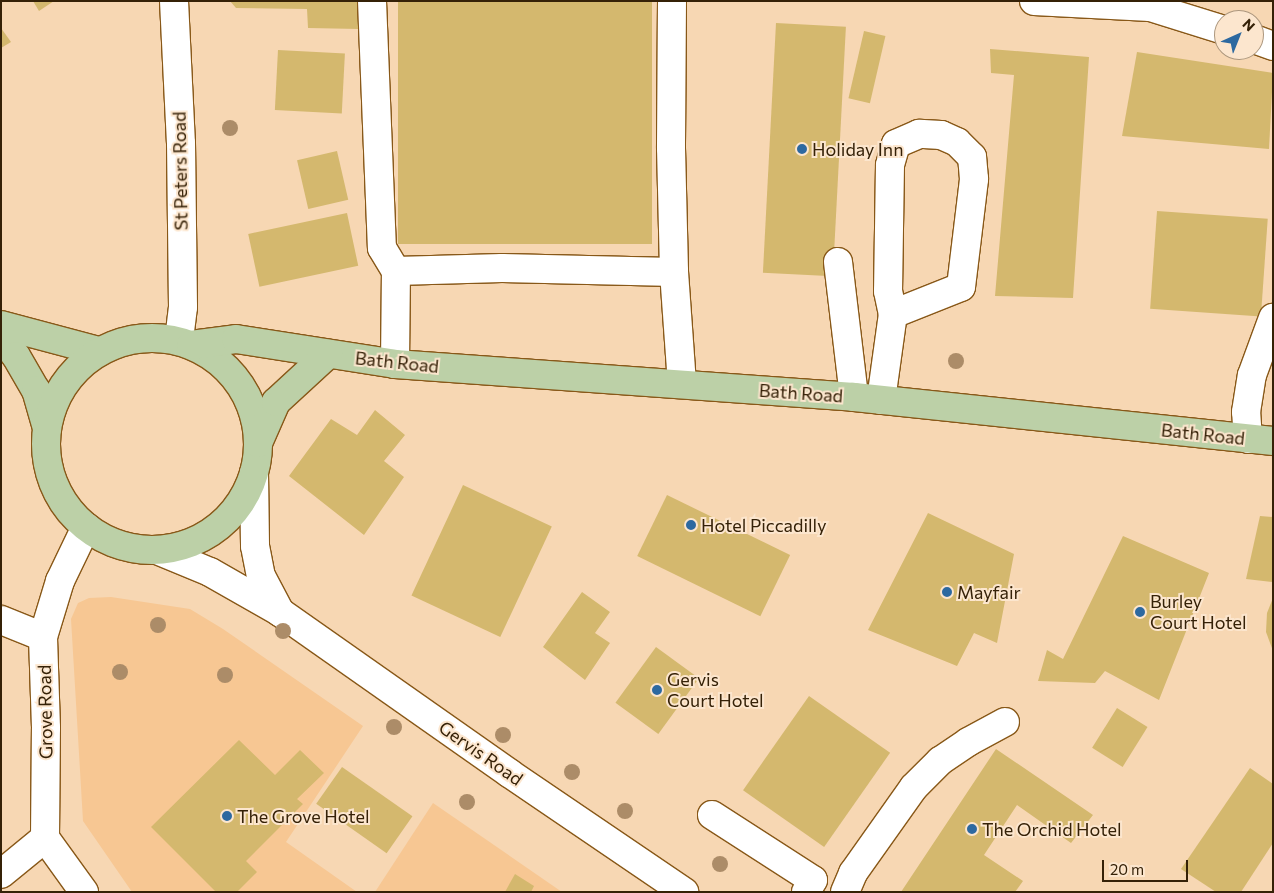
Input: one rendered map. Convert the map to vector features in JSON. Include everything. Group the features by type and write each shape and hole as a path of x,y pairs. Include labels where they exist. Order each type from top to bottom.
{"main road":[{"path":"1,325 99,351"},
{"path":"1,336 16,356 36,390 46,428 46,456 53,483 67,507 86,527 116,543 132,548 157,550 189,543 217,527 240,503 254,474 258,443 276,402 328,354"},
{"path":"46,428 56,398 74,371 99,351 124,341 151,338 185,343 218,361 239,384 253,412 258,443"},
{"name":"Bath Road","path":"185,343 236,339 395,364 854,397 1261,440"}],"street":[{"name":"St Peters Road","path":"174,1 181,143 185,343"},
{"path":"372,1 382,248 396,270 395,364"},
{"path":"672,1 671,148 674,272 682,384"},
{"path":"1034,1 1150,7 1214,27"},
{"path":"881,400 893,314 888,291 890,165 896,144 919,134 941,135 958,142 972,156 974,179 961,288 893,314"},
{"path":"838,262 854,397"},
{"path":"396,270 502,268 674,272"},
{"path":"1261,440 1246,412 1252,376 1273,318"},
{"name":"Gervis Road","path":"254,474 255,546 262,576 280,612"},
{"name":"Grove Road","path":"44,838 46,728 43,637 60,581 86,527"},
{"name":"Gervis Road","path":"157,550 210,572 280,612 684,892"},
{"path":"1,620 43,637"},
{"path":"845,892 853,873 914,787 940,761 968,742 1006,722"},
{"path":"712,815 812,880 806,892"},
{"path":"1,874 44,838 84,892"}],"shaded area":[{"path":"111,597 190,609 223,629 363,726 286,842 357,892 132,892 83,821 71,619 78,603 89,598"},
{"path":"433,803 562,892 375,892"}],"building":[{"path":"33,1 54,1 39,11"},
{"path":"230,1 359,1 359,29 308,28 307,9 236,8"},
{"path":"398,1 652,1 652,244 398,244"},
{"name":"Holiday Inn","path":"776,23 846,27 833,276 763,273"},
{"path":"1,28 11,42 1,48"},
{"path":"864,31 885,36 870,103 848,98"},
{"path":"990,49 1089,57 1073,298 995,296 1014,75 991,73"},
{"path":"278,50 345,54 342,113 275,110"},
{"path":"1137,52 1273,73 1269,149 1122,136"},
{"path":"337,151 348,200 308,209 297,160"},
{"path":"1157,211 1268,219 1261,317 1150,309"},
{"path":"347,213 358,266 259,287 248,234"},
{"path":"375,410 405,435 384,461 404,477 364,535 289,476 331,419 357,435"},
{"path":"463,485 552,526 500,637 411,596"},
{"name":"Hotel Piccadilly","path":"667,495 790,555 760,616 637,556"},
{"name":"Mayfair","path":"928,513 1014,554 997,643 974,633 957,666 868,630"},
{"path":"1260,516 1273,517 1273,582 1246,579"},
{"name":"Burley Court Hotel","path":"1123,536 1209,573 1159,700 1105,671 1095,683 1038,681 1047,650 1063,659"},
{"path":"582,592 610,612 595,633 610,643 585,680 543,647"},
{"path":"1273,598 1273,651 1266,632 1267,613"},
{"name":"Gervis Court Hotel","path":"656,647 699,678 658,734 615,703"},
{"path":"809,696 890,753 824,847 743,790"},
{"path":"1117,708 1148,727 1123,767 1092,748"},
{"name":"The Grove Hotel","path":"239,740 275,775 300,750 324,773 297,799 303,804 246,861 257,872 237,892 216,892 151,827"},
{"name":"The Orchid Hotel","path":"996,749 1093,815 1071,843 1017,805 984,855 1023,881 1015,892 901,892"},
{"path":"342,767 412,816 387,853 316,804"},
{"path":"1250,768 1273,784 1273,843 1241,892 1216,892 1181,869"},
{"path":"515,874 534,886 531,892 505,892"}],"place":[{"name":"Holiday Inn","path":"802,149"},
{"name":"Hotel Piccadilly","path":"691,525"},
{"name":"Mayfair","path":"947,592"},
{"name":"Burley Court Hotel","path":"1140,612"},
{"name":"Gervis Court Hotel","path":"657,690"},
{"name":"The Grove Hotel","path":"227,816"},
{"name":"The Orchid Hotel","path":"972,829"}]}
